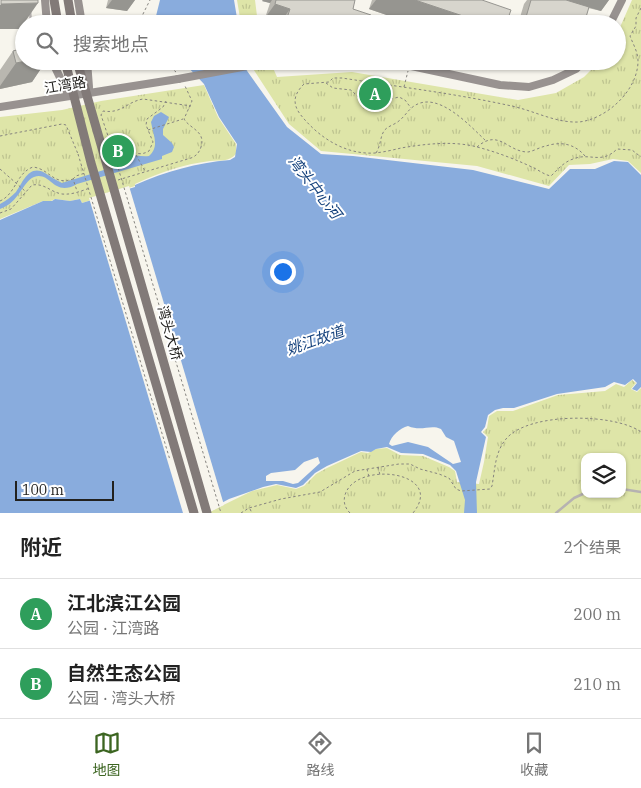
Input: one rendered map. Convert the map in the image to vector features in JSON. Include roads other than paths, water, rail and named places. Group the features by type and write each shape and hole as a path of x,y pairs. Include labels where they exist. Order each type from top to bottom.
{"main road":[{"path":"54,0 56,15"},
{"path":"68,0 70,15"},
{"name":"湾头大桥","path":"67,70 92,167 194,513"},
{"name":"湾头大桥","path":"80,70 208,513"}],"street":[{"path":"45,0 46,15"},
{"path":"78,0 80,15"},
{"path":"614,15 622,0"},
{"path":"56,70 67,92 89,87 88,70"},
{"name":"江湾路","path":"0,107 180,80 232,70"},
{"path":"429,70 500,85 529,87 553,80 574,70"}],"lane":[{"path":"30,7 30,15"},
{"path":"626,490 641,492"},
{"path":"556,513 574,498 581,495"}],"water":[{"path":"160,0 234,0 236,15 156,15"},
{"path":"191,70 246,70 287,127 321,154 473,170 549,189 570,169 595,169 614,161 628,162 641,175 641,387 637,391 632,389 637,383 633,379 625,385 614,382 605,387 557,394 514,408 495,410 488,415 485,427 481,432 486,437 476,482 477,513 464,513 465,500 456,471 450,465 423,454 401,453 387,447 371,452 361,451 327,466 315,473 303,485 296,488 276,484 263,487 229,499 203,513 0,513 0,220 43,201 80,199 82,203 135,187 135,185 170,172 205,163 230,160 235,157 237,144 219,117 204,84","holes":["408,426 413,428 433,427 441,429 446,437 454,441 461,462 453,464 428,447 408,442 392,446 389,444 396,433","318,457 320,463 298,483 266,481 266,476 271,473 295,470 304,462"]},
{"path":"161,112 169,117 163,129 163,135 174,147 172,152 162,156 162,159 63,188 40,176 34,177 26,183 12,202 0,209 0,204 16,192 31,172 39,171 45,173 62,183 120,165 126,155 149,156 155,144 151,122 154,116"}],"place":[{"name":"江北滨江公园","path":"375,94"},
{"name":"自然生态公园","path":"118,151"}],"water label":[{"name":"湾头中心河","path":"315,187"},
{"name":"姚江故道","path":"315,340"}]}
